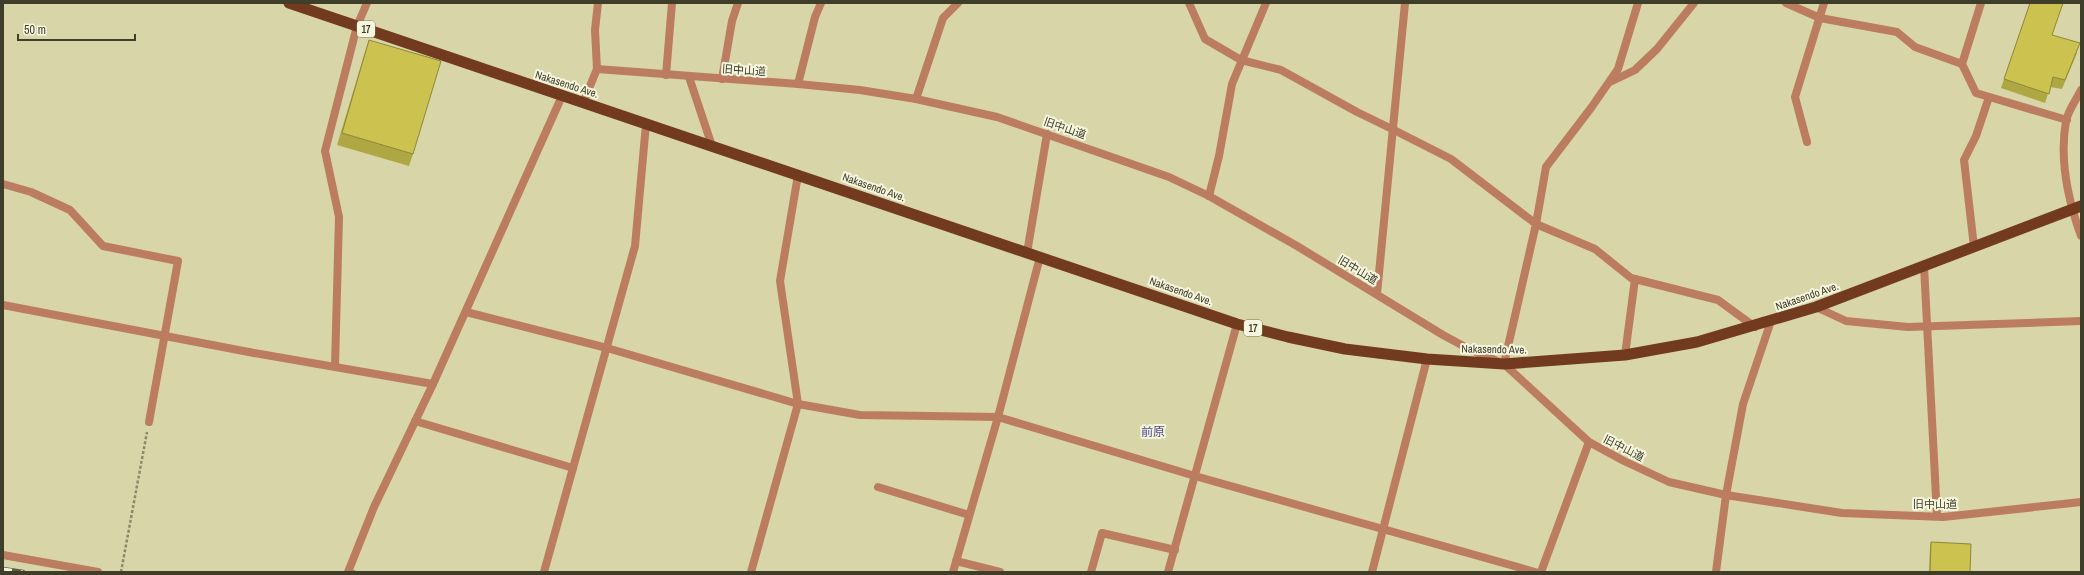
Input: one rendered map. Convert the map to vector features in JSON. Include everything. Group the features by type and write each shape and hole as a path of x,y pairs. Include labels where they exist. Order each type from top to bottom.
{"highway":[{"name":"Nakasendo Ave.","path":"289,3 1237,324 1345,349 1427,359 1504,364 1625,355 1697,342 1755,327 1816,307 2076,208"}],"street":[{"path":"335,366 339,218 324,151 357,26 367,3"},
{"path":"583,103 597,70 595,30 598,3"},
{"path":"666,75 672,3"},
{"path":"722,79 732,21 738,3"},
{"path":"798,84 821,3"},
{"path":"916,99 943,18 958,3"},
{"path":"1189,3 1205,39 1241,60 1281,70 1356,112 1451,159 1536,224 1595,249 1631,278 1718,300 1755,327"},
{"path":"1209,196 1219,156 1232,84 1266,3"},
{"path":"1377,294 1394,130 1405,3"},
{"path":"1504,364 1536,224 1546,167 1618,69 1638,3"},
{"path":"1609,82 1635,70 1657,48 1694,3"},
{"path":"1786,3 1820,18 1896,32 1915,46 1962,64"},
{"path":"1807,142 1795,97 1824,3"},
{"path":"1981,3 1962,64 1976,93 2067,120"},
{"name":"旧中山道","path":"597,70 798,84 860,90 916,99 997,117 1163,175 1209,196 1297,246 1443,335 1469,349 1504,364 1589,442 1624,461 1669,482 1726,494 1842,513 1937,516 2081,502"},
{"path":"689,77 712,146"},
{"path":"2081,90 2067,120 2063,158 2076,208 2081,236"},
{"path":"348,572 374,507 466,312 562,96"},
{"path":"1974,247 1964,160 1976,136 1989,97"},
{"path":"544,572 635,246 646,124"},
{"path":"1027,253 1048,134"},
{"path":"751,572 798,404 780,281 798,175"},
{"path":"3,184 31,192 70,210 103,246 178,261 149,422"},
{"path":"953,572 998,417 1040,257"},
{"path":"1924,266 1937,516"},
{"path":"1625,355 1635,279"},
{"path":"3,305 165,336 433,384"},
{"path":"1816,307 1846,321 1908,327 2081,321"},
{"path":"466,312 607,348 798,404 860,415 998,417 1195,476 1535,572"},
{"path":"1716,572 1726,494 1743,404 1771,322"},
{"path":"1168,572 1237,324"},
{"path":"1372,572 1427,359"},
{"path":"415,421 573,468"},
{"path":"1542,572 1589,442"},
{"path":"878,487 969,515"},
{"path":"1091,572 1102,533 1174,550"},
{"path":"3,555 98,572"},
{"path":"956,561 1000,572"}],"path":[{"path":"121,572 149,422"}],"building":[{"path":"2030,3 2063,3 2052,35 2080,43 2065,80 2053,77 2049,94 2004,79"},
{"path":"369,40 441,61 413,154 342,133"},
{"path":"1931,542 1971,544 1970,572 1930,572"}],"railway":[{"path":"3,569 23,572"}],"district":[{"name":"前原","path":"1153,432"}]}
